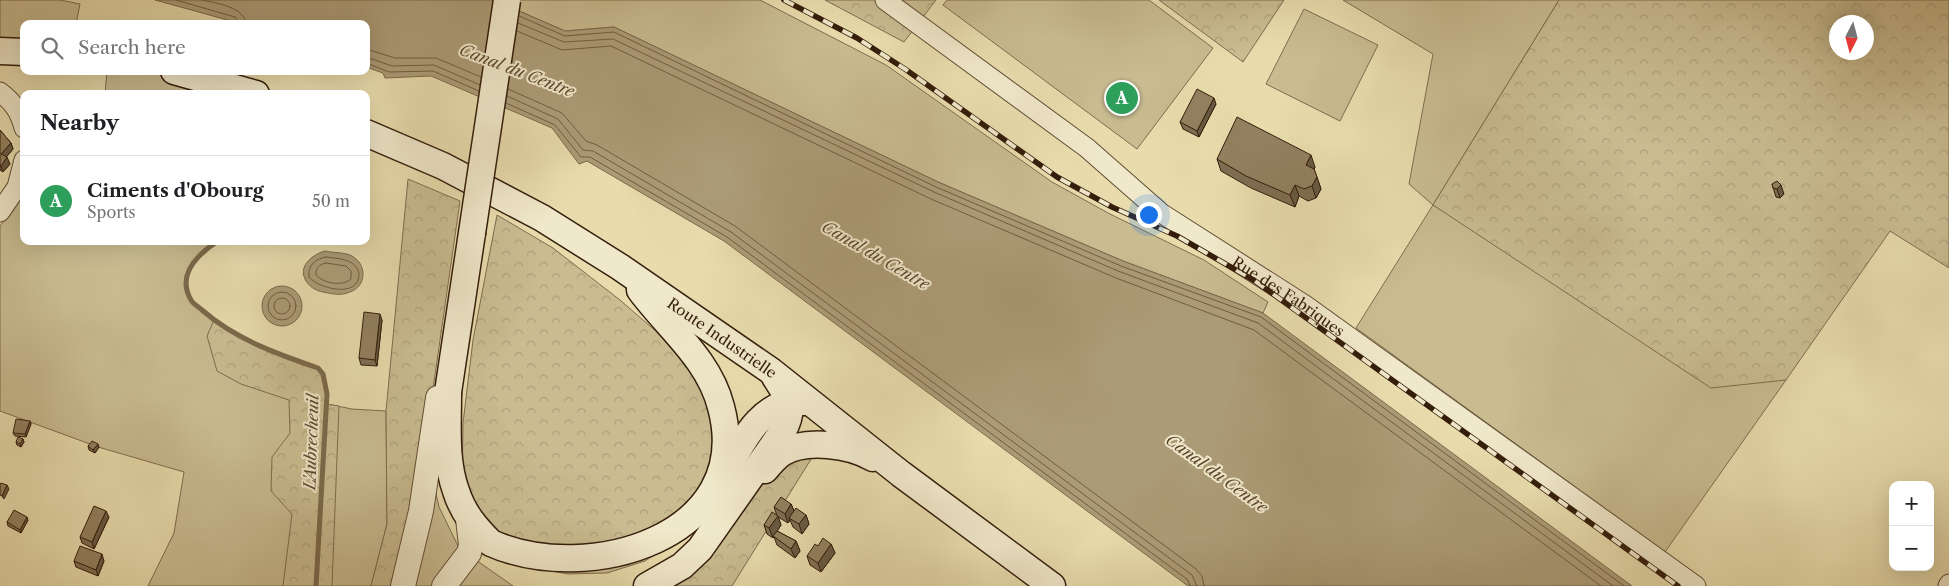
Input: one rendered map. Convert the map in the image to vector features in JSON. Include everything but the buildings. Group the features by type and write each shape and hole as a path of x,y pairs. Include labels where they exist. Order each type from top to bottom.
{"main road":[{"path":"501,570 471,545 451,519 440,488 439,454 507,0"},
{"path":"0,50 20,52"},
{"path":"188,75 242,90"},
{"name":"Route Industrielle","path":"370,135 443,166 476,183 542,218 620,267 771,371 801,403 901,474 1052,586"},
{"path":"620,267 694,353 716,392 724,419 726,436 721,482"},
{"path":"448,394 450,468 456,491 468,518 504,556 525,569 557,578 600,579 648,566 665,556 699,522 710,506 721,482 751,429 762,417 778,406 801,403"},
{"path":"700,549 783,431 791,411 801,403"},
{"path":"647,586 682,566 700,549 769,466 781,454 794,448 814,445 862,452 901,474"}],"street":[{"name":"Rue des Fabriques","path":"885,0 1087,148 1161,213 1304,306 1696,586"},
{"path":"0,92 11,101 20,114"},
{"path":"0,212 17,188 20,176"},
{"path":"403,586 421,511 440,383 454,352"},
{"path":"444,586 469,553 471,545 468,518"}],"green space":[{"path":"0,0 60,0 80,4 77,20 20,20 20,52 0,51"},
{"path":"494,0 760,0 886,65 1052,182 1110,214 1204,260 1268,302 1263,313 1123,261 938,182 614,27 565,31"},
{"path":"825,0 936,0 904,42"},
{"path":"947,0 1149,0 1213,48 1137,149 943,5"},
{"path":"1159,0 1284,0 1243,62"},
{"path":"1343,0 1559,0 1433,205 1409,184 1433,54"},
{"path":"1559,0 1949,0 1949,268 1890,231 1786,380 1711,388 1433,205"},
{"path":"1304,9 1378,45 1340,121 1266,84"},
{"path":"107,75 182,75 210,90 105,90"},
{"path":"408,179 460,201 414,521 397,586 371,586 387,524 386,411"},
{"path":"20,201 20,245 213,245 203,252 191,266 188,273 187,291 193,303 228,329 257,345 318,368 323,374 327,404 352,409 386,411 387,524 371,586 148,586 174,533 184,472 98,447 0,411 0,226"},
{"path":"1433,205 1749,382 1786,380 1665,552 1356,328"},
{"path":"497,215 553,248 620,300 697,367 720,450 676,541 645,561 607,573 568,574 544,570 523,561 495,539 462,490 463,423 473,340"},
{"path":"214,320 273,352 318,368 323,376 325,385 326,404 339,406 332,586 283,586 292,514 271,491 272,457 290,433 289,400 241,384 217,371 207,336"},
{"path":"813,456 732,586 669,586 774,468 803,457"},
{"path":"434,485 439,507 459,548 435,586 413,586"},
{"path":"476,560 513,586 453,586"}],"water":[{"name":"Canal du Centre","path":"155,0 494,0 565,31 614,27 938,182 1123,261 1263,313 1632,586 1188,586 724,241 587,161 579,164 552,128 431,76 385,78 383,73 370,68 370,20 228,20"},
{"path":"325,251 346,254 357,260 363,275 360,285 356,289 344,294 333,294 318,291 308,284 303,274 305,265 312,257"},
{"path":"282,286 296,292 302,306 296,320 282,326 268,320 262,306 268,292"}],"waterway":[{"name":"L'Aubrecheuil","path":"213,245 203,252 191,266 188,273 187,291 192,301 215,320 242,337 257,345 318,368 323,374 327,394 316,586"}],"railway":[{"path":"784,0 857,38 905,69 1057,177 1112,207 1177,236 1255,281 1678,586"}],"place":[{"name":"Ciments d'Obourg","path":"1122,98"}]}
